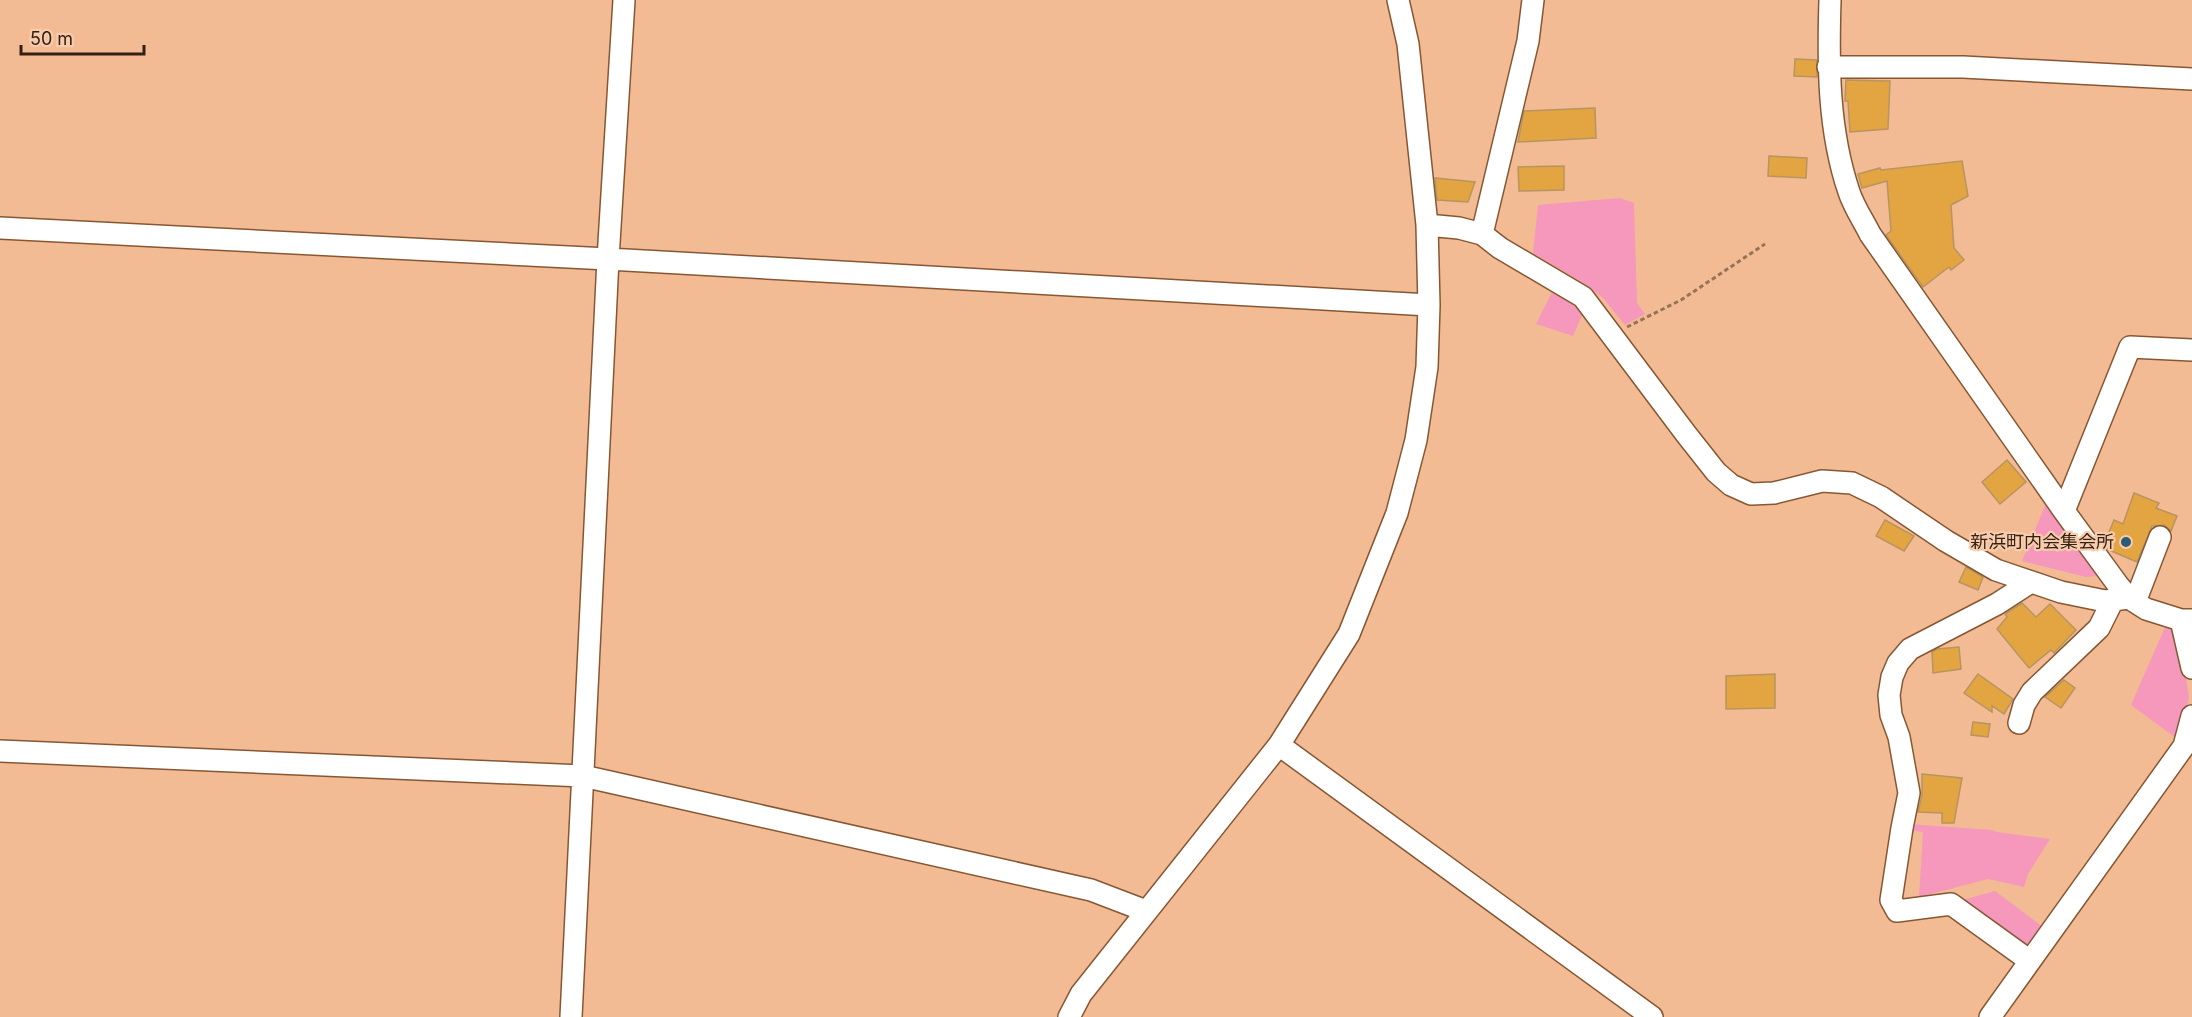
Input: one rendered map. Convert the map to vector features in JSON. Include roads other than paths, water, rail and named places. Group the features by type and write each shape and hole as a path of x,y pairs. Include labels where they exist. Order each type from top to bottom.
{"street":[{"path":"571,1017 608,259 624,0"},
{"path":"1069,1017 1081,994 1279,744 1349,634 1397,513 1416,440 1427,367 1429,305 1427,225 1408,44 1398,0"},
{"path":"1482,234 1528,40 1533,0"},
{"path":"1830,0 1828,67 1835,145 1850,195 1870,234 2125,600"},
{"path":"1828,67 1963,67 2192,78"},
{"path":"1427,225 1459,228 1482,234 1500,248 1583,297 1686,434 1716,472 1731,485 1751,494 1774,493 1822,481 1852,483 1881,497 1946,541 1996,570 2061,592 2105,601 2125,600 2146,609 2186,620 2192,668"},
{"path":"0,228 1429,305"},
{"path":"2064,511 2130,347 2192,350"},
{"path":"2019,723 2024,705 2032,692 2125,600 2160,537"},
{"path":"2030,961 1951,904 1897,911 1891,900 1909,793 1899,737 1891,716 1889,695 1892,677 1898,663 1910,649 1997,604 2031,582"},
{"path":"1990,1017 2030,961 2185,761 2184,746 2192,716"},
{"path":"1279,744 1652,1017"},
{"path":"0,751 583,776 1091,890 1146,911"}],"place":[{"name":"新浜町内会集会所","path":"2126,542"}]}
